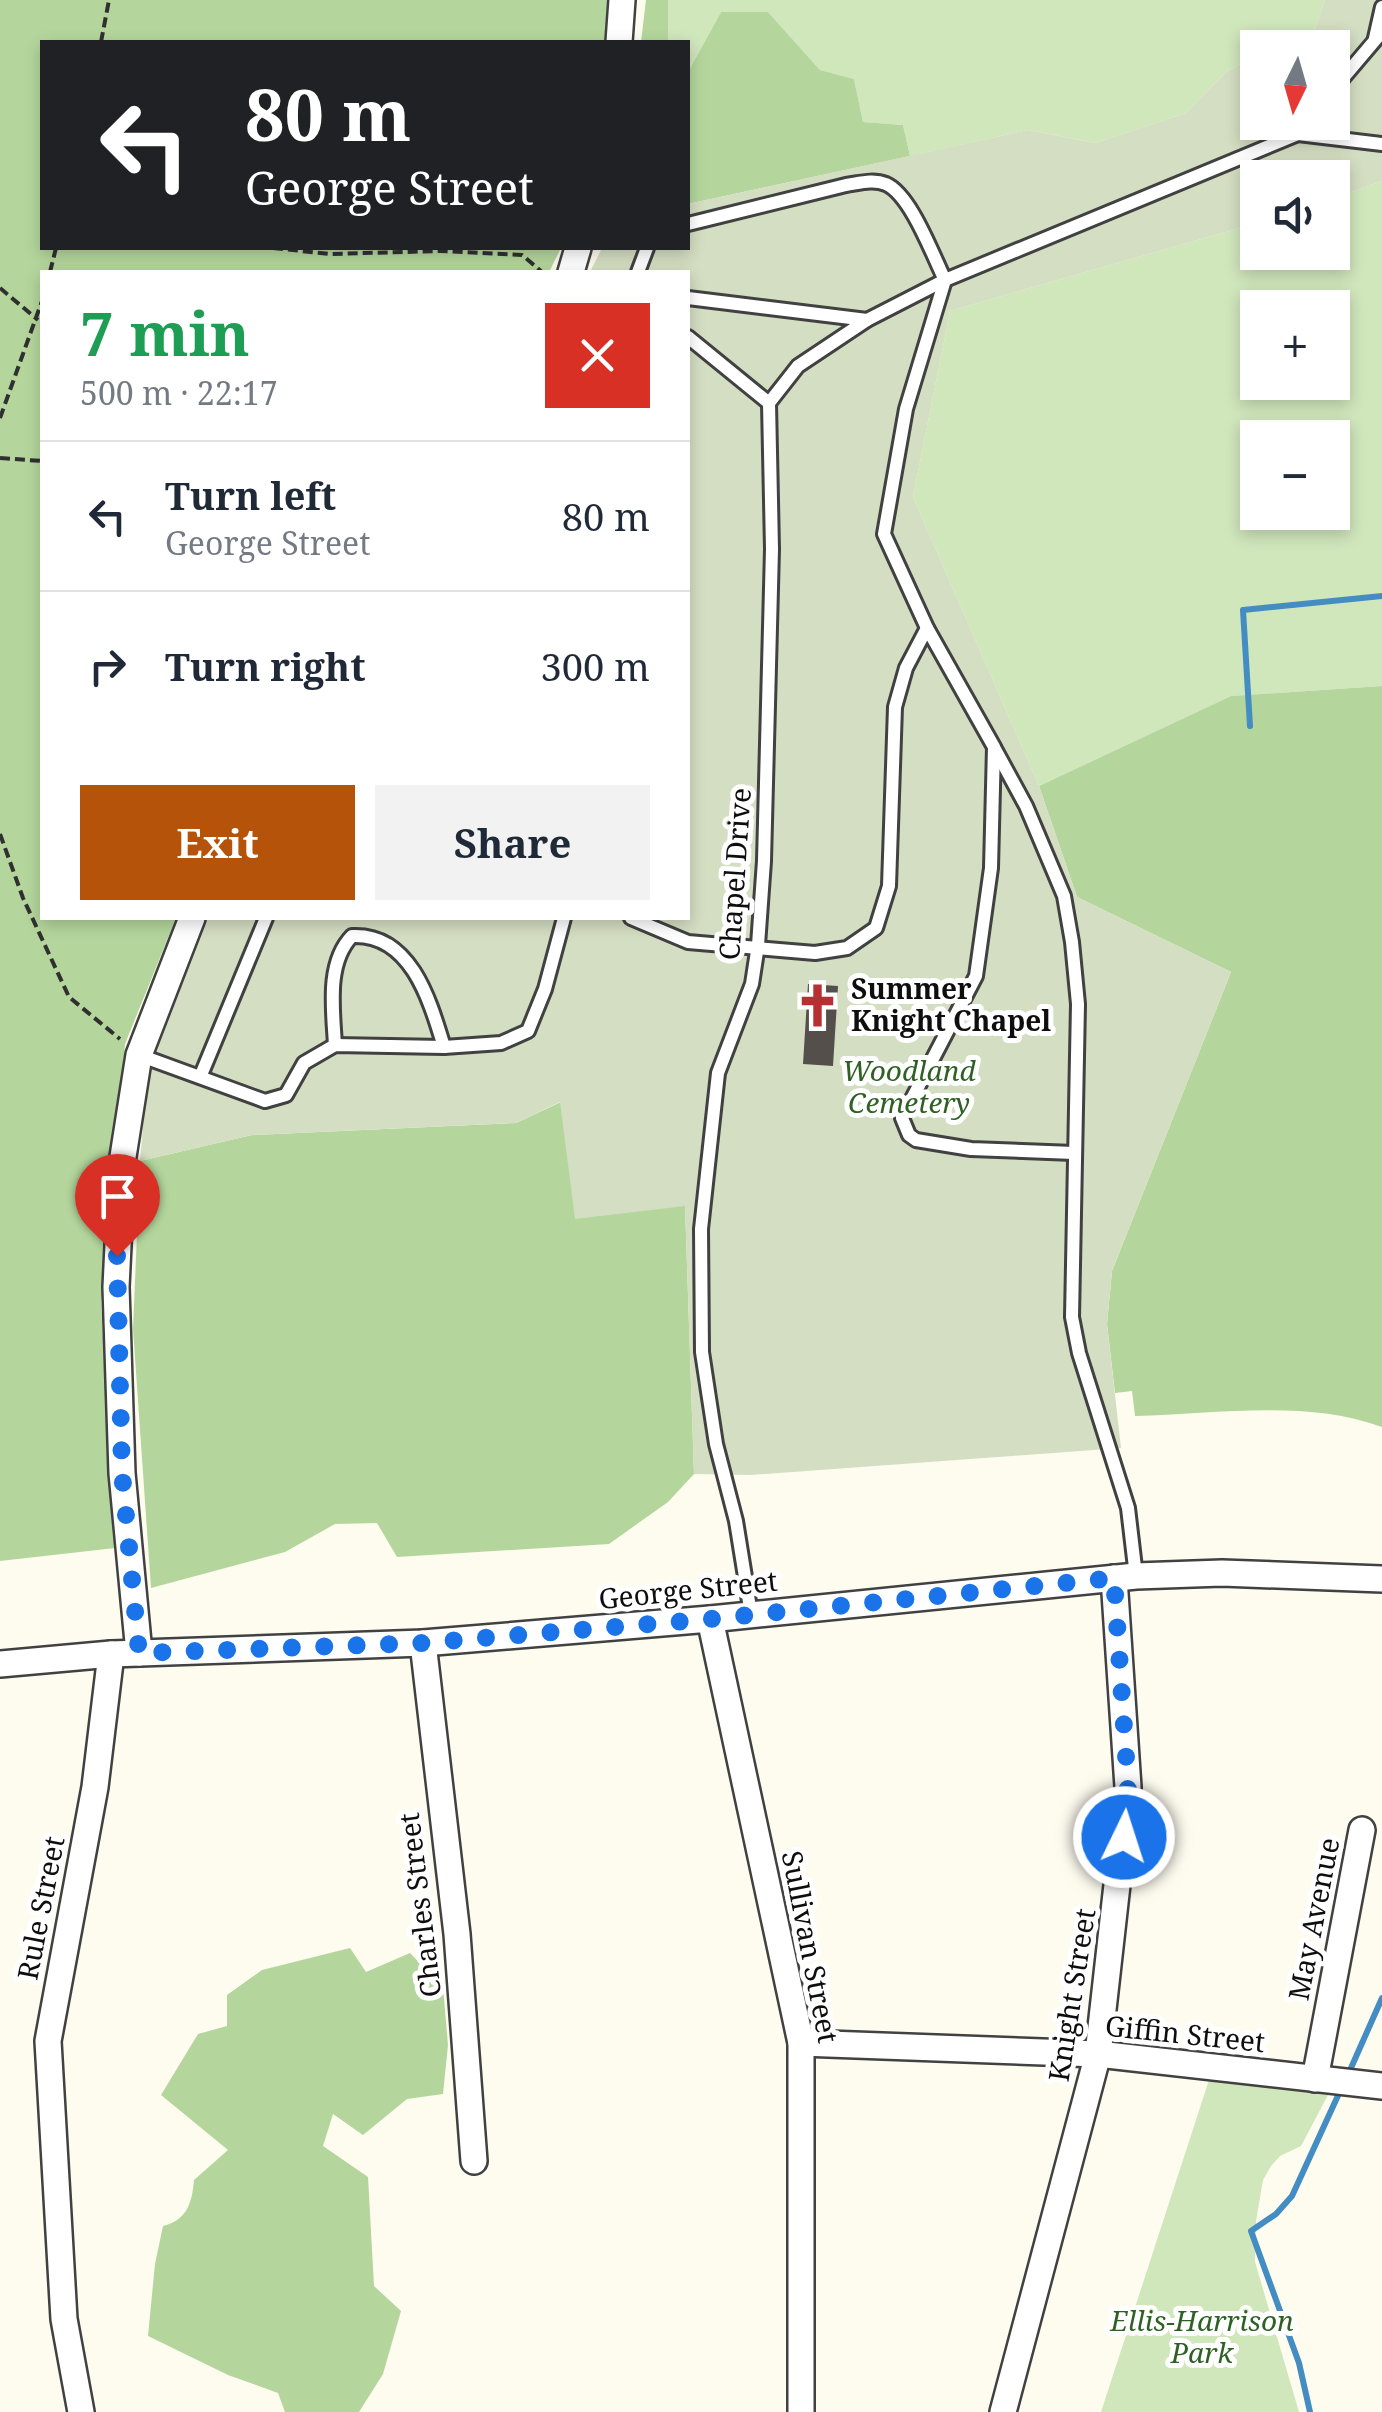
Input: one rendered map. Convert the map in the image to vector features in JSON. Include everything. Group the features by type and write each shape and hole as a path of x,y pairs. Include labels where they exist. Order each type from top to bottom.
{"street":[{"path":"620,40 622,0"},
{"path":"139,1653 122,1473 116,1288 122,1163 139,1055 191,920"},
{"name":"George Street","path":"0,1664 111,1654 423,1643 1125,1577 1222,1573 1382,1578"},
{"name":"Knight Street","path":"1003,2412 1098,2054 1128,1786 1125,1577"},
{"name":"Sullivan Street","path":"710,1619 801,2043 801,2412"},
{"name":"Charles Street","path":"423,1643 456,1934 474,2161"},
{"name":"Rule Street","path":"81,2412 64,2319 48,2041 68,1915 95,1787 111,1654"},
{"name":"May Avenue","path":"1323,2080 1362,1830"},
{"name":"Giffin Street","path":"801,2043 1098,2054 1371,2085"}],"lane":[{"path":"1350,69 1378,35 1382,7"},
{"path":"1350,138 1382,144"},
{"path":"690,339 768,404 798,366 867,320 945,280 1275,140"},
{"path":"690,224 870,181 885,184 899,192 945,280 906,408 884,534 928,628 1026,806 1064,896 1078,1004 1072,1317 1079,1353 1128,1508 1125,1577"},
{"path":"690,298 867,320"},
{"name":"Chapel Drive","path":"751,1614 736,1522 716,1444 702,1352 701,1229 718,1074 752,984 758,945 764,861 772,548 768,404"},
{"path":"636,920 688,942 758,945 815,953 847,948 876,928 889,886 895,708 906,668 928,628"},
{"path":"994,747 991,868 976,976 902,1118 909,1135 916,1140 971,1149 1074,1154"},
{"path":"201,1074 265,920"},
{"path":"139,1055 201,1074 265,1101 286,1094 304,1063 336,1044 444,1047 501,1042 528,1030 545,989 563,920"},
{"path":"336,1044 332,1008 339,950 352,936 370,936 390,944 406,961 430,1000 444,1047"}],"path":[{"path":"101,40 109,0"},
{"path":"294,250 346,255 440,250 522,255 540,270"},
{"path":"0,288 38,320"},
{"path":"0,417 40,310"},
{"path":"0,458 40,461"},
{"path":"0,834 23,898 69,997 139,1055"}],"green space":[{"path":"0,0 618,0 612,40 40,40 40,250 560,250 550,270 40,270 40,920 175,920 125,1044 101,1303 115,1548 0,1561"},
{"path":"646,0 668,0 668,40 641,40"},
{"path":"668,0 1325,0 1313,30 1240,30 1240,64 1227,71 1186,113 1095,143 1028,130 910,156 903,125 863,122 854,79 820,70 768,12 721,12 690,68 690,40 668,40"},
{"name":"Woodland Cemetery","path":"1325,0 1382,0 1382,181 1350,193 1350,160 1240,160 1240,228 950,311 913,497 1039,786 1077,897 1231,972 1112,1271 1107,1324 1121,1448 750,1475 694,1474 685,1206 575,1219 560,1102 516,1123 252,1135 140,1161 149,1056 203,920 690,920 690,270 591,270 601,250 690,250 690,204 1028,130 1095,143 1186,113 1227,71 1240,64 1240,140 1350,140 1350,30 1313,30"},
{"path":"721,12 768,12 820,70 854,79 863,122 903,125 910,156 690,204 690,68"},
{"path":"1382,181 1382,686 1231,696 1039,786 913,497 950,311 1240,228 1240,270 1350,270 1350,193"},
{"path":"1382,686 1382,1427 1353,1418 1292,1411 1135,1416 1132,1391 1115,1393 1107,1324 1112,1271 1231,972 1077,897 1039,786 1231,696"},
{"path":"561,1102 685,1205 694,1474 668,1502 609,1544 397,1557 377,1523 335,1524 285,1552 151,1588 133,1329 140,1161 252,1135 516,1123"},
{"path":"350,1948 366,1972 410,1953 443,1987 448,2045 443,2094 407,2099 363,2135 333,2114 323,2146 368,2177 374,2286 401,2311 383,2374 359,2412 285,2412 278,2393 228,2375 148,2336 163,2226 183,2215 190,2203 194,2180 228,2150 161,2095 198,2034 227,2026 227,1995 262,1970"},
{"name":"Ellis-Harrison Park","path":"1209,2080 1328,2095 1301,2146 1280,2156 1263,2180 1256,2221 1255,2262 1299,2412 1101,2412"}],"building":[{"path":"808,984 838,986 833,1066 803,1064"}],"waterway":[{"path":"1250,726 1243,610 1382,596"},
{"path":"1347,2077 1382,1998"},
{"path":"1310,2412 1299,2363 1251,2231 1276,2214 1292,2196 1341,2089"}],"place":[{"name":"Summer Knight Chapel","path":"818,1005"}],"route":[{"path":"117,1256 122,1473 139,1653 423,1643 1114,1578 1128,1786 1124,1837"}]}
